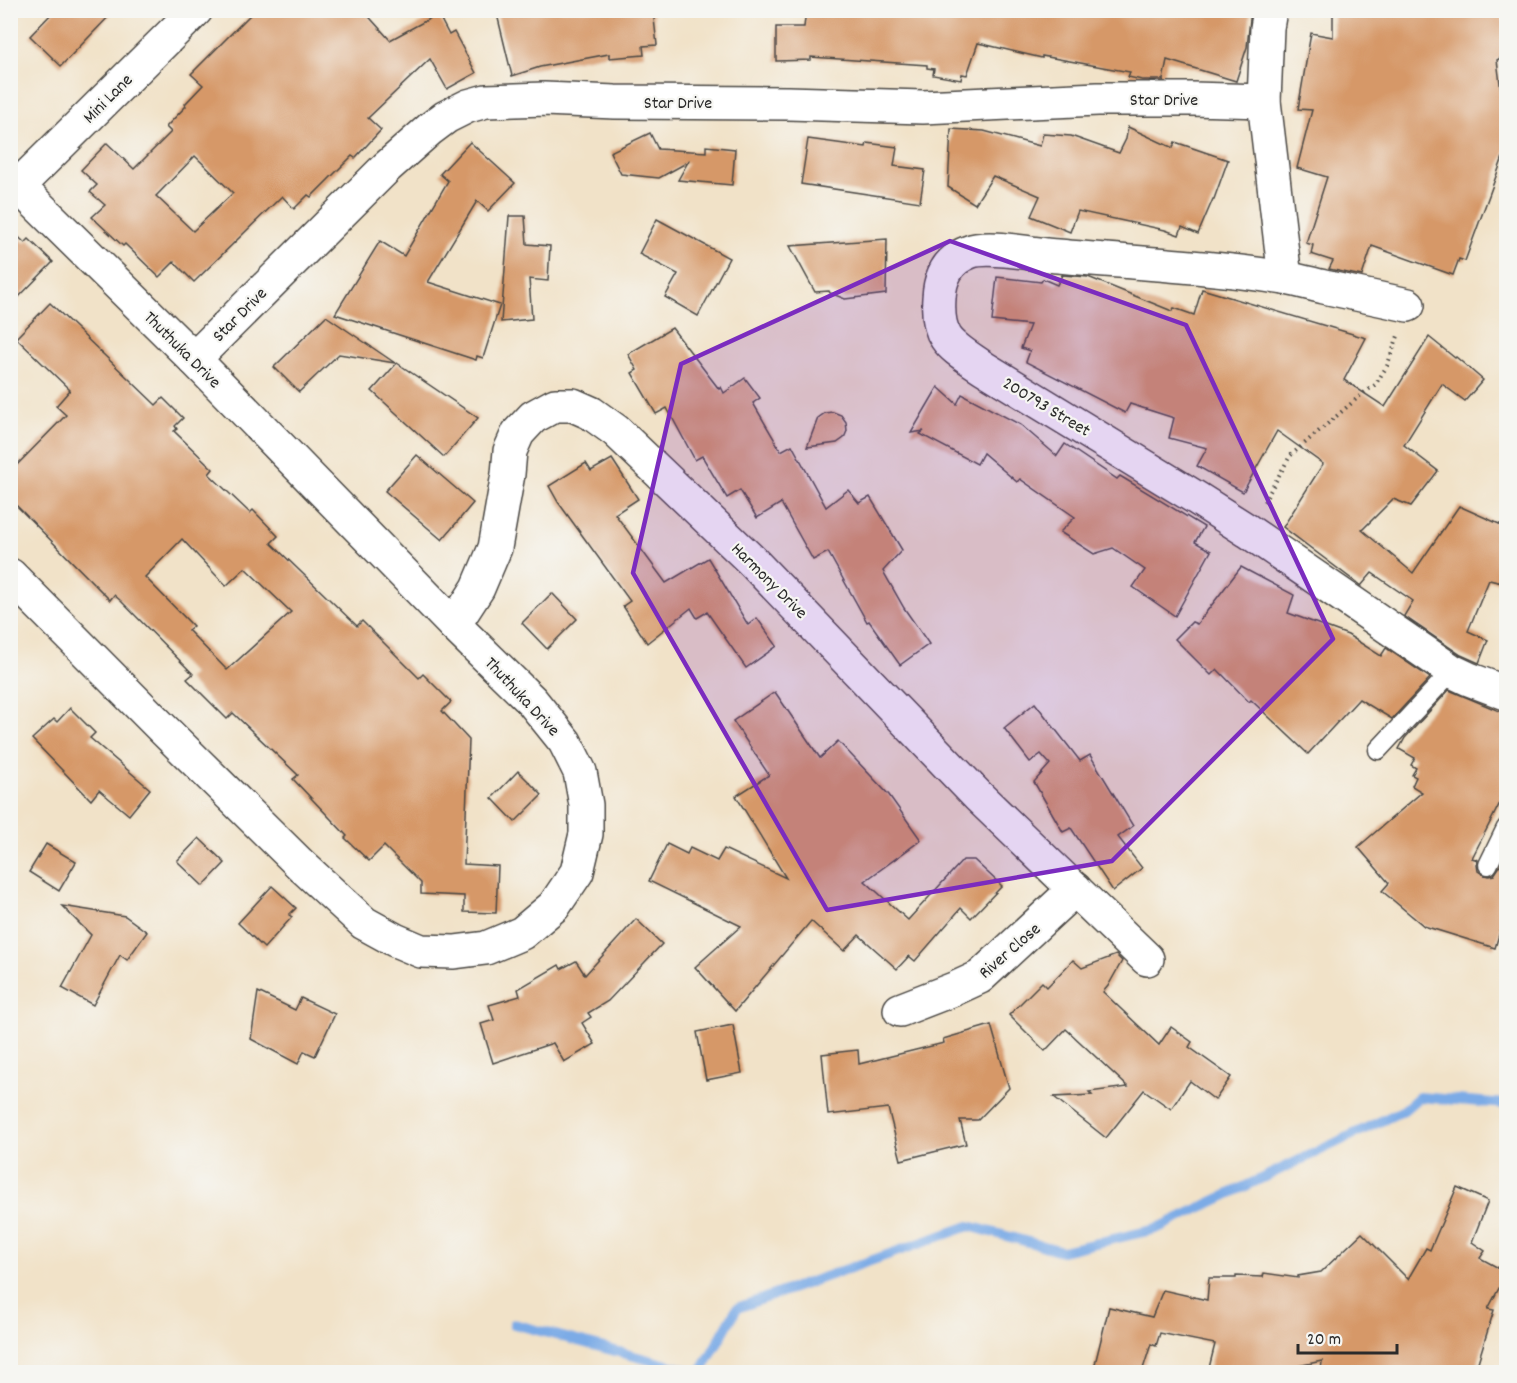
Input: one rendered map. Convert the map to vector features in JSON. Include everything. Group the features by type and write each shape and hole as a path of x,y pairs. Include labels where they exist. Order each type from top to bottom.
{"street":[{"name":"Mini Lane","path":"14,182 196,10"},
{"path":"1270,10 1267,28 1264,101 1285,278"},
{"name":"Star Drive","path":"194,359 395,159 446,117 468,106 486,101 544,99 923,107 1098,99 1264,101"},
{"name":"Thuthuka Drive","path":"10,575 284,849 364,923 395,940 421,951 454,952 486,948 522,933 554,906 577,872 586,834 586,805 580,772 565,742 532,701 454,625 194,359 14,182"},
{"name":"200793 Street","path":"1408,305 1285,278 1161,264 984,249 970,251 950,264 939,288 938,309 940,329 946,340 960,352 1248,531 1452,671 1506,693"},
{"name":"Harmony Drive","path":"454,625 478,588 495,548 510,451 518,433 533,417 555,405 573,405 591,413 616,431 751,560 978,796 1148,959"},
{"name":"River Close","path":"900,1010 980,977 1075,889"}],"lane":[{"path":"1378,750 1452,671"},
{"path":"1488,865 1506,828"}],"path":[{"path":"1248,531 1290,456 1361,395 1375,386 1387,366 1408,305"}],"highlighted area":[{"path":"950,241 1186,325 1333,639 1112,861 827,910 633,573 681,364"}],"building":[{"path":"55,10 115,10 61,66 30,36"},
{"path":"255,10 363,10 390,40 438,14 449,35 454,32 476,73 447,89 430,59 368,118 381,130 355,158 352,156 311,197 308,195 294,209 282,196 194,282 174,262 159,277 125,244 123,246 92,217 105,205 90,192 97,185 81,170 107,143 134,169 171,132 166,127 203,85 191,74","holes":["195,156 233,193 193,231 156,196"]},
{"path":"496,10 653,10 657,45 643,46 644,55 609,58 609,54 540,67 512,76"},
{"path":"806,10 1251,10 1247,47 1236,81 1167,60 1163,80 1142,80 1128,77 1130,72 1042,56 1042,58 978,43 967,75 962,74 961,80 933,75 934,69 927,68 927,65 811,57 811,60 776,61 776,27 804,27"},
{"path":"1333,10 1499,10 1506,26 1506,55 1497,60 1506,130 1506,149 1465,261 1459,259 1453,275 1372,246 1362,276 1329,269 1333,261 1311,254 1313,245 1306,243 1327,177 1297,168 1312,110 1298,109 1311,33 1333,37"},
{"path":"1128,127 1173,148 1175,142 1228,160 1198,234 1182,227 1179,235 1078,211 1070,232 1031,216 1040,196 993,176 975,204 948,187 951,129 984,131 1040,146 1043,134 1071,136 1119,153 1126,139"},
{"path":"650,133 658,149 706,152 706,146 735,149 732,185 678,180 688,162 659,178 621,174 610,152"},
{"path":"808,139 866,147 867,143 897,147 894,166 925,170 920,202 801,184"},
{"path":"470,142 515,183 488,211 477,201 428,282 500,305 483,358 477,356 476,360 335,314 380,241 404,256 448,181 440,174"},
{"path":"509,216 525,216 527,244 550,246 548,281 529,279 532,319 501,322"},
{"path":"657,219 729,258 698,316 665,297 678,274 639,254"},
{"path":"10,229 25,243 29,239 53,262 10,306"},
{"path":"887,239 886,294 845,299 829,291 815,292 790,246"},
{"path":"1062,275 1088,277 1172,311 1174,308 1194,315 1202,289 1366,338 1344,380 1385,407 1429,337 1483,380 1465,401 1442,384 1404,445 1438,471 1411,506 1393,499 1362,530 1413,573 1459,506 1506,527 1506,584 1489,580 1468,631 1488,640 1479,663 1461,655 1404,616 1413,601 1372,573 1361,586 1283,527 1323,464 1277,431 1243,492 1197,466 1207,448 1169,438 1174,418 1130,404 1125,413 1026,362 1030,351 1021,348 1030,325 992,321 997,277 1041,282 1043,279 1057,285"},
{"path":"50,303 156,405 163,398 183,418 175,426 177,429 174,431 213,469 209,474 250,513 253,510 278,536 271,543 357,626 362,621 419,678 423,674 451,702 442,711 469,740 464,864 498,866 496,913 464,912 464,896 421,894 421,883 384,846 369,861 345,838 347,836 293,779 298,775 233,713 227,719 187,679 193,674 121,601 114,595 110,600 10,499 10,472 66,415 56,406 70,390 16,338","holes":["182,539 226,586 245,568 291,612 227,670 188,630 193,626 145,577"]},
{"path":"326,316 395,363 339,354 299,392 274,367"},
{"path":"672,328 724,393 745,378 760,398 753,403 781,451 792,445 826,507 848,490 859,503 870,497 902,550 883,571 904,608 929,644 900,665 869,621 867,622 828,552 813,560 781,503 757,518 740,490 727,498 702,456 695,460 667,408 656,414 632,373 637,370 628,354"},
{"path":"397,363 478,418 444,457 372,391"},
{"path":"938,387 957,404 962,394 1021,425 1057,456 1065,444 1117,479 1120,476 1204,527 1195,542 1211,551 1175,616 1133,587 1145,570 1113,548 1094,554 1060,532 1075,517 1020,479 1017,482 983,453 977,464 920,434 924,431 911,433"},
{"path":"833,412 841,415 846,422 847,431 844,438 837,443 807,447 818,418 825,413"},
{"path":"417,455 473,503 442,540 385,491"},
{"path":"612,459 638,499 615,514 666,583 708,558 748,625 757,618 777,646 746,668 707,612 697,618 691,608 647,643 623,606 630,601 558,502 549,486 586,463 591,471"},
{"path":"1241,567 1294,595 1288,613 1348,635 1381,656 1386,648 1430,678 1392,719 1359,699 1308,754 1251,700 1249,702 1217,669 1211,675 1175,639 1192,622 1197,624"},
{"path":"552,593 577,619 547,649 522,623"},
{"path":"1449,690 1499,711 1506,711 1506,791 1472,858 1478,860 1478,871 1484,875 1494,875 1500,866 1506,869 1506,912 1495,948 1424,926 1382,891 1389,883 1358,847 1422,792 1412,786 1416,777 1412,775 1416,768 1411,765 1415,758 1399,749 1405,738"},
{"path":"775,692 820,758 838,741 889,795 921,840 865,881 908,920 963,860 974,860 1002,886 971,918 961,908 915,961 909,956 897,969 859,935 844,951 811,921 735,1011 695,967 741,926 649,881 667,844 687,854 690,848 717,861 724,849 786,878 736,796 769,775 733,721"},
{"path":"1035,703 1080,761 1090,755 1133,826 1118,837 1142,868 1113,891 1071,828 1063,832 1034,782 1050,764 1041,754 1030,762 1004,728"},
{"path":"70,708 95,733 90,738 150,789 129,815 99,790 91,800 32,739 54,719 57,722"},
{"path":"518,771 542,795 515,822 492,798"},
{"path":"199,838 225,863 203,886 177,861"},
{"path":"46,844 76,862 59,891 29,872"},
{"path":"272,886 296,908 289,915 292,917 264,948 238,923"},
{"path":"62,906 125,916 147,932 127,960 120,955 93,1005 62,988 91,935"},
{"path":"636,919 662,944 608,1001 588,1013 591,1017 582,1023 595,1044 564,1062 553,1043 493,1063 481,1024 494,1020 489,1005 520,996 518,989 559,965 561,969 576,961 585,975"},
{"path":"1116,955 1122,961 1103,992 1159,1045 1171,1027 1192,1042 1189,1047 1231,1077 1215,1100 1190,1081 1171,1109 1144,1090 1106,1138 1054,1097 1092,1095 1089,1092 1128,1087 1066,1029 1045,1051 1009,1015 1042,982 1047,987 1073,960 1082,968"},
{"path":"258,992 295,1010 301,998 335,1014 315,1056 304,1051 298,1064 251,1039"},
{"path":"733,1025 742,1073 706,1080 697,1032"},
{"path":"991,1025 1009,1088 978,1120 960,1120 966,1144 901,1160 888,1108 828,1115 822,1054 858,1050 859,1064 944,1043 943,1039"},
{"path":"1457,1187 1488,1201 1472,1242 1485,1251 1480,1258 1506,1272 1488,1309 1494,1310 1475,1372 1321,1372 1322,1361 1269,1372 1208,1372 1215,1344 1160,1333 1156,1346 1151,1344 1142,1372 1093,1372 1109,1307 1152,1317 1163,1290 1207,1300 1209,1278 1263,1277 1264,1273 1298,1278 1298,1276 1321,1272 1362,1233 1408,1279 1426,1248 1430,1250"}],"waterway":[{"path":"701,1372 737,1308 969,1226 1062,1251 1156,1229 1404,1110 1419,1097 1506,1104"},
{"path":"514,1324 694,1372"}]}
